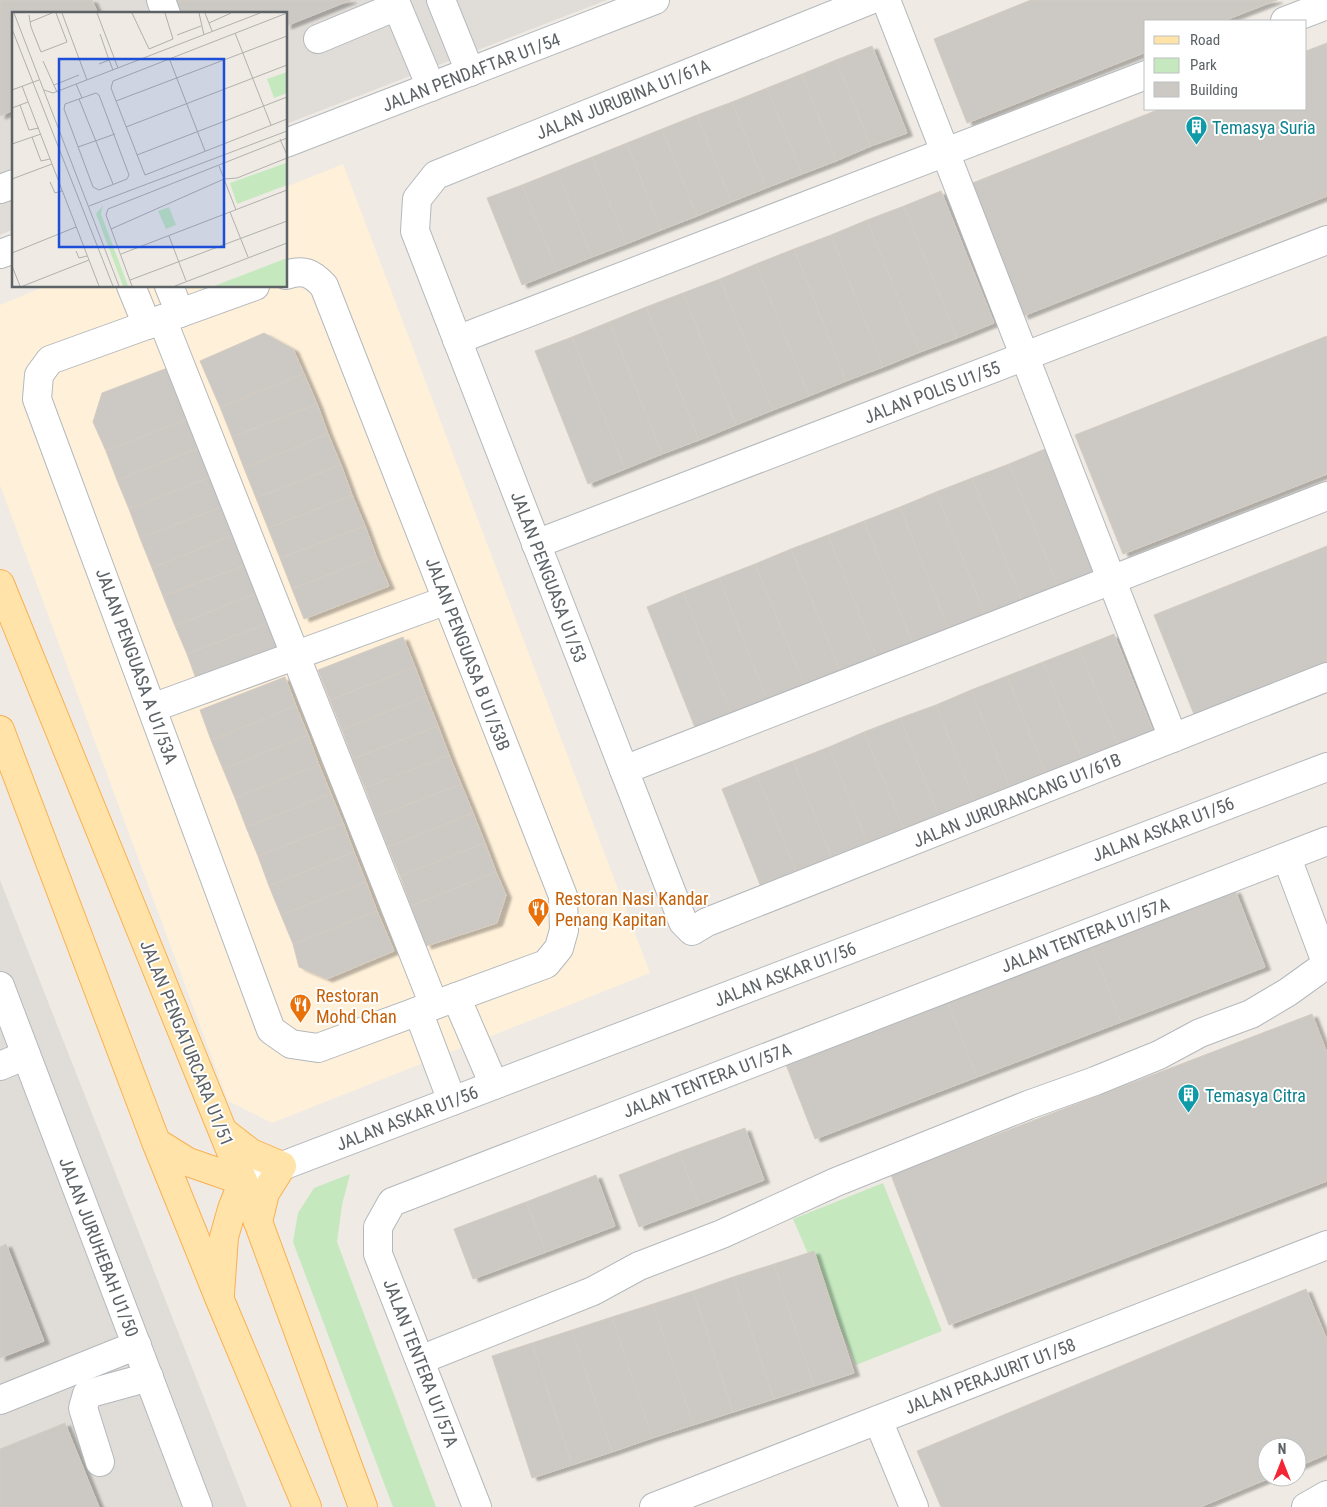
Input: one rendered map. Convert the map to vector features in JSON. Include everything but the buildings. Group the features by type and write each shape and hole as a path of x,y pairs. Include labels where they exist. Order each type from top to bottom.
{"main road":[{"name":"JALAN PENGATURCARA U1/51","path":"0,584 224,1132 363,1507"},
{"path":"0,730 156,1142 307,1507"},
{"path":"224,1132 251,1153 282,1166 265,1193 258,1222"},
{"path":"156,1142 188,1162 243,1181 224,1237 220,1300"}],"street":[{"path":"161,0 165,12"},
{"path":"441,0 470,72"},
{"name":"JALAN PENDAFTAR U1/54","path":"288,142 655,0"},
{"name":"JALAN JURUBINA U1/61A","path":"415,231 417,199 436,175 870,0"},
{"path":"886,0 1173,738"},
{"path":"318,39 396,3 431,87"},
{"path":"1288,20 1327,5"},
{"path":"457,340 1144,76"},
{"path":"0,190 12,185"},
{"name":"JALAN PENGUASA U1/53","path":"415,231 624,770 695,922"},
{"name":"JALAN POLIS U1/55","path":"536,544 1327,240"},
{"path":"0,254 12,250"},
{"name":"JALAN PENGUASA B U1/53B","path":"291,273 313,274 324,286 563,896 564,930 559,948 546,964 436,1004"},
{"path":"133,288 163,319 436,1004 452,1101"},
{"path":"163,319 168,288"},
{"name":"JALAN PENGUASA A U1/53A","path":"249,288 50,360 39,375 38,399 271,1030 290,1044 318,1048 436,1004"},
{"path":"624,770 1327,496"},
{"path":"152,708 447,600"},
{"name":"JALAN JURURANCANG U1/61B","path":"695,922 1327,677"},
{"name":"JALAN ASKAR U1/56","path":"243,1181 1327,767"},
{"name":"JALAN TENTERA U1/57A","path":"477,1507 378,1254 378,1227 392,1202 1327,841"},
{"path":"420,1360 593,1291 639,1266 722,1234 836,1182 1028,1105 1095,1081 1159,1055 1200,1033 1251,1014 1288,992 1327,964 1287,858"},
{"name":"JALAN JURUHEBAH U1/50","path":"0,986 198,1507"},
{"path":"436,1004 494,1085"},
{"path":"0,1066 26,1055"},
{"name":"JALAN PERAJURIT U1/58","path":"654,1507 1327,1245"},
{"path":"0,1400 136,1345"},
{"path":"100,1462 83,1408 88,1394 149,1377"},
{"path":"878,1420 914,1507"},
{"path":"1306,1507 1327,1496"}],"shaded area":[{"path":"0,0 607,0 288,123 288,12 12,12 12,230 0,235"},
{"path":"343,164 650,973 272,1123 228,1101 0,485 0,305 41,288 288,288 288,186"},
{"path":"0,880 247,1507 0,1507"}],"green space":[{"path":"350,1174 342,1205 337,1242 436,1507 393,1507 293,1242 298,1213 314,1188"},
{"path":"883,1183 942,1331 856,1365 793,1219"}],"place":[{"name":"Temasya Suria","path":"1196,146"},
{"name":"Restoran Nasi Kandar Penang Kapitan","path":"539,927"},
{"name":"Restoran Mohd Chan","path":"300,1024"},
{"name":"Temasya Citra","path":"1189,1114"}]}
